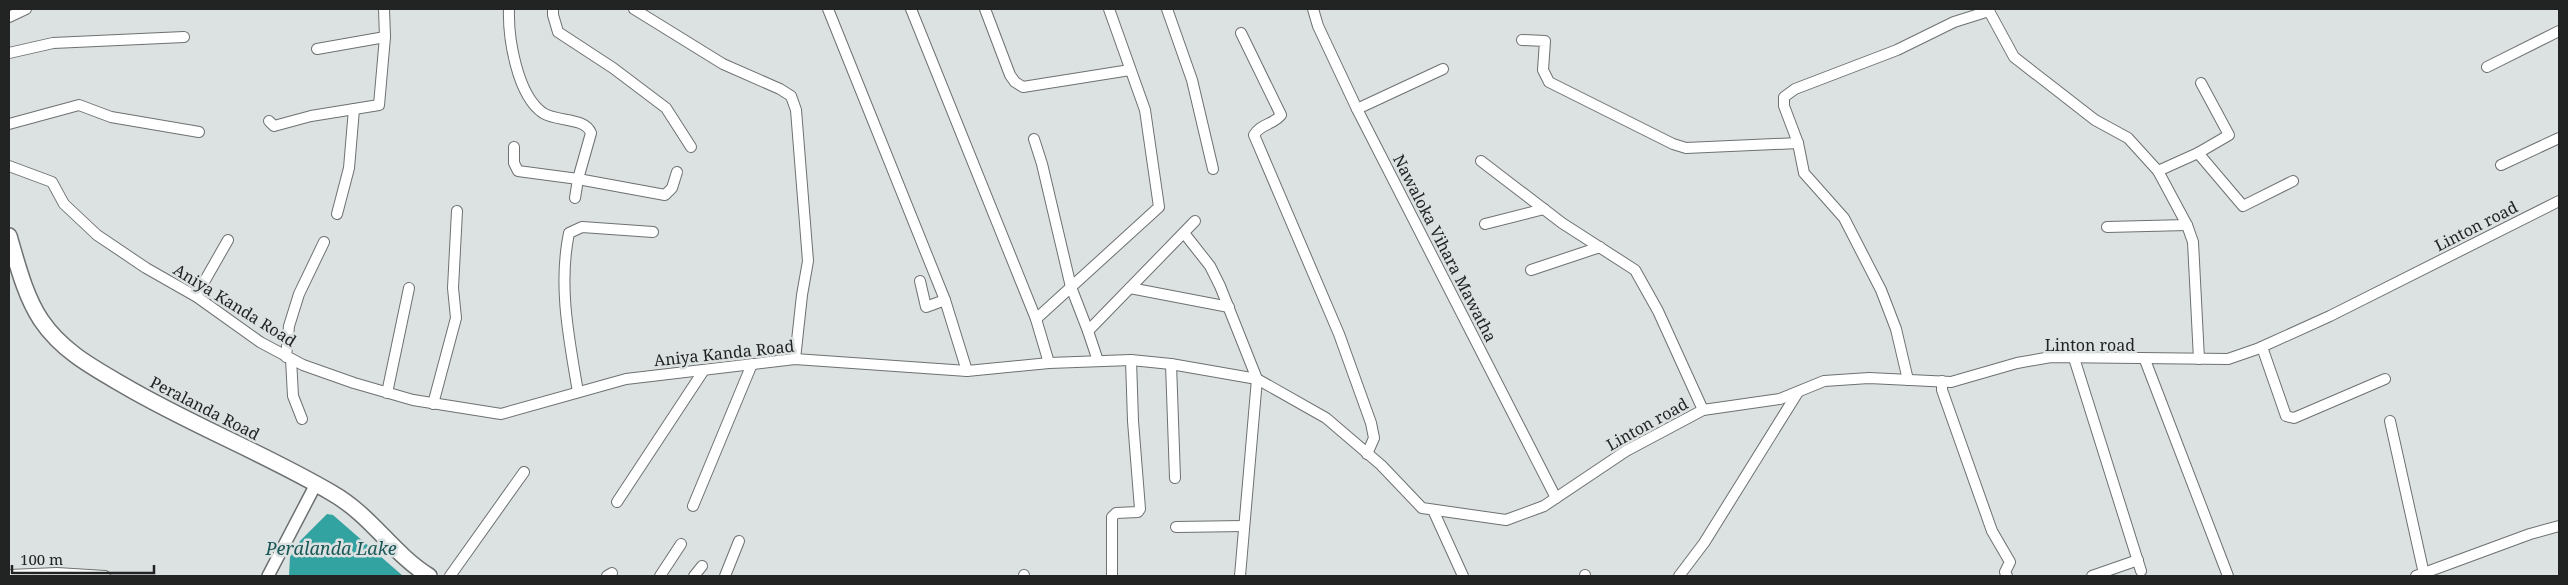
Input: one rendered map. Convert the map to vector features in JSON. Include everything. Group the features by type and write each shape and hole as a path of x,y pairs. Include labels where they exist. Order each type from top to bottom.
{"main road":[{"name":"Peralanda Road","path":"9,236 33,307 47,329 74,356 178,417 316,484 357,509 398,551 429,576"}],"street":[{"path":"9,16 26,9"},
{"path":"268,121 274,126 311,116 379,105 385,37 384,9"},
{"path":"509,9 513,49 518,71 531,99 546,114 584,124 591,133 578,179 575,198"},
{"path":"553,9 558,32 614,68 666,108 691,147"},
{"path":"634,9 723,64 780,89 791,96 796,110 808,261 795,359"},
{"path":"828,9 945,300 967,371"},
{"path":"911,9 1036,319 1049,364"},
{"path":"985,9 1010,75 1014,82 1023,86 1130,70"},
{"path":"1036,319 1158,207 1145,110 1109,9"},
{"path":"1166,9 1192,80 1213,169"},
{"name":"Nawaloka Vihara Mawatha","path":"1313,9 1318,26 1357,109 1556,498"},
{"path":"1908,380 1896,329 1881,290 1844,218 1804,173 1798,143 1784,106 1784,97 1795,89 1897,50 1954,22 1990,11 2014,57 2095,120 2128,138 2158,171 2187,225 2193,242 2199,359"},
{"path":"2487,67 2559,31"},
{"path":"1241,33 1281,115 1277,120 1258,128 1254,135 1339,334 1368,414 1374,438 1367,454"},
{"path":"9,53 54,43 184,37"},
{"path":"317,49 385,37"},
{"path":"1522,40 1544,41 1543,70 1549,82 1673,144 1686,148 1798,143"},
{"path":"1357,109 1443,69"},
{"path":"2158,171 2198,154 2229,135 2201,83"},
{"path":"9,124 79,105 111,117 199,132"},
{"path":"337,214 349,168 354,109"},
{"path":"2501,165 2559,138"},
{"path":"1034,139 1042,164 1071,287 1098,362"},
{"path":"514,146 514,163 518,171 578,179 664,196 672,188 677,172"},
{"path":"2198,154 2243,206 2293,181"},
{"path":"1481,161 1562,223 1635,270 1658,311 1703,410"},
{"name":"Aniya Kanda Road","path":"9,166 52,182 67,208 97,235 146,268 196,296 260,342 289,358 354,383 433,404 501,414 626,379 795,359 967,371 1131,360 1172,364 1257,379 1326,418 1381,465 1422,508 1506,520 1537,509 1556,498"},
{"name":"Linton road","path":"1556,498 1626,451 1703,410 1761,402 1798,392 1824,381 1869,378 1951,382 2018,363 2051,357 2145,360 2228,359 2262,347 2559,201"},
{"path":"1485,224 1544,209"},
{"path":"433,404 456,318 453,288 457,211"},
{"path":"1088,331 1195,221"},
{"path":"2107,227 2187,225"},
{"path":"578,392 566,319 564,282 569,233 582,227 653,232"},
{"path":"1184,233 1210,266 1229,307 1257,379 1240,576"},
{"path":"196,296 228,240"},
{"path":"302,418 293,396 289,358 291,318 299,294 324,242"},
{"path":"1531,270 1600,247"},
{"path":"920,281 926,307 945,300"},
{"path":"387,392 409,288"},
{"path":"1130,288 1229,307"},
{"path":"2262,347 2286,416 2294,418 2386,380"},
{"path":"2074,358 2141,572"},
{"path":"1112,576 1112,517 1114,514 1138,512 1140,509 1133,421 1131,360"},
{"path":"2145,360 2228,576"},
{"path":"693,506 752,364"},
{"path":"1172,364 1175,478"},
{"path":"617,502 704,370"},
{"path":"1942,382 1942,390 1992,531 2010,562 2005,572 2007,576"},
{"path":"1680,576 1704,543 1798,392"},
{"path":"2390,421 2420,575 2530,534 2559,526"},
{"path":"450,576 524,472"},
{"path":"268,576 316,484"},
{"path":"1433,510 1463,576"},
{"path":"1176,527 1244,526"},
{"path":"724,576 739,541"},
{"path":"660,576 681,544"},
{"path":"2092,576 2138,560"},
{"path":"694,576 702,566"},
{"path":"9,575 57,573 105,576"}],"water":[{"name":"Peralanda Lake","path":"327,514 333,515 403,576 289,576 290,557 300,541"}]}
